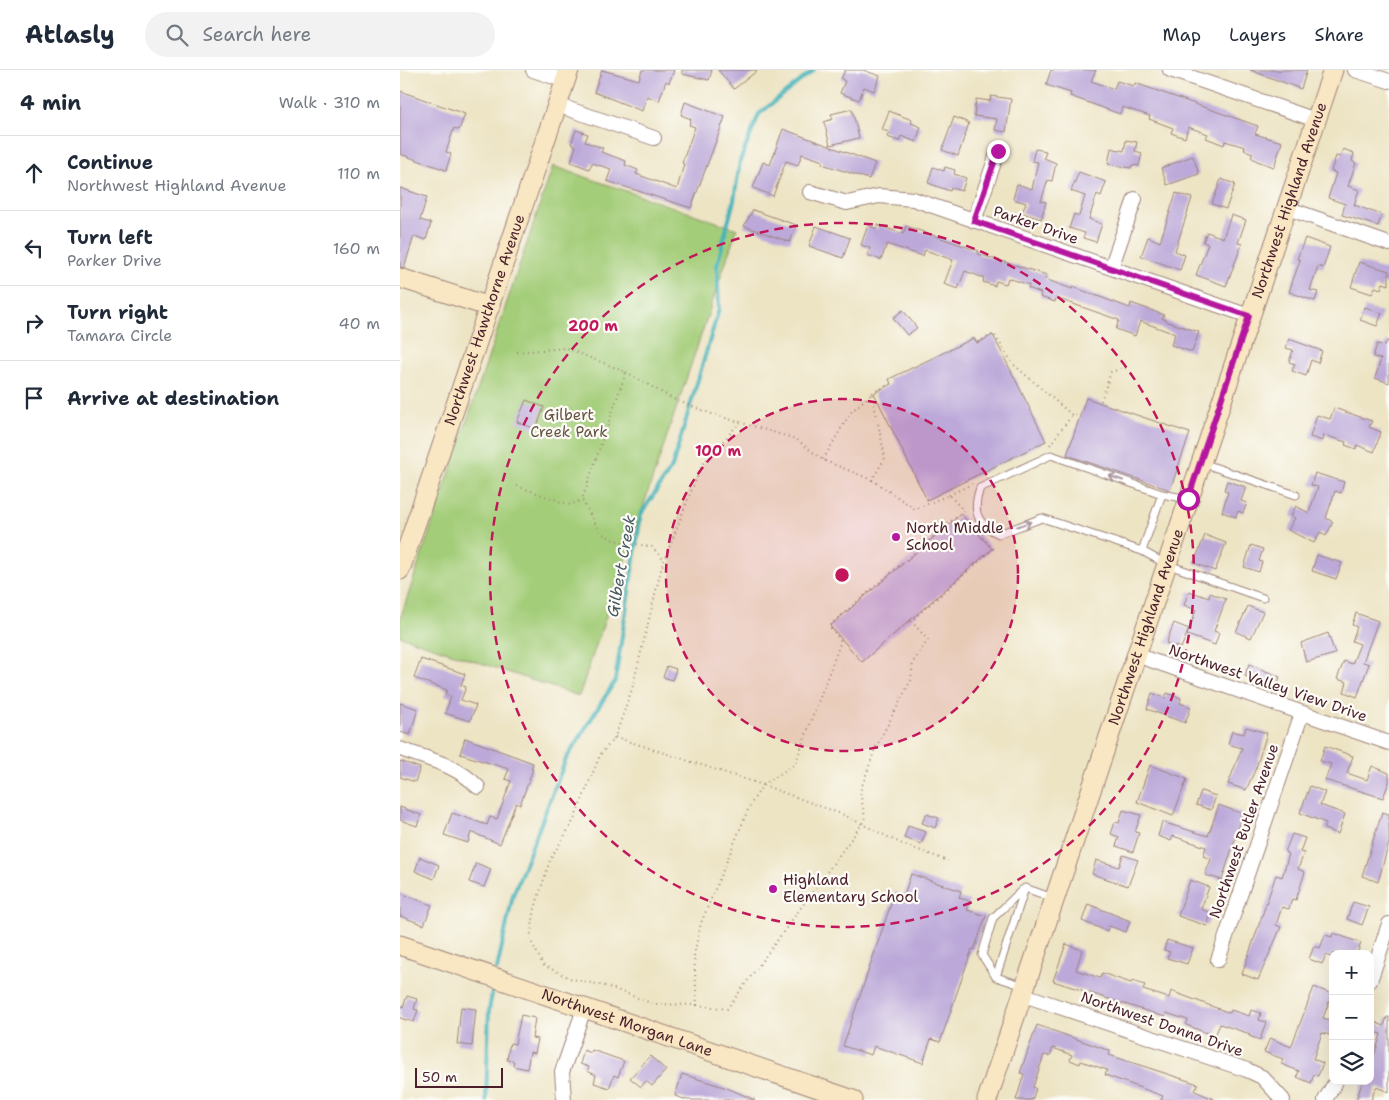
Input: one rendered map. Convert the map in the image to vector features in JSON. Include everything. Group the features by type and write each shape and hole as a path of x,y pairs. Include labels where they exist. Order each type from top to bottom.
{"street":[{"path":"533,70 567,75"},
{"path":"1170,70 1316,120"},
{"name":"Northwest Highland Avenue","path":"986,1100 1333,70"},
{"path":"1355,70 1389,81"},
{"name":"Northwest Hawthorne Avenue","path":"400,570 567,75"},
{"path":"557,104 654,138"},
{"path":"974,221 998,151"},
{"name":"Parker Drive","path":"810,192 847,203 879,196 897,196 913,199 1249,316"},
{"path":"1111,268 1135,199"},
{"path":"1287,208 1389,244"},
{"path":"400,278 490,307"},
{"name":"Northwest Valley View Drive","path":"1136,655 1389,743"},
{"name":"Northwest Butler Avenue","path":"1218,960 1302,713"},
{"path":"400,749 454,768 467,775 478,787"},
{"path":"1374,968 1389,924"},
{"name":"Northwest Morgan Lane","path":"400,945 853,1100"},
{"name":"Northwest Donna Drive","path":"1022,990 1247,1070 1262,1077 1283,1100"},
{"path":"564,1100 562,1072 584,1009"},
{"path":"1325,1100 1334,1085"}],"lane":[{"path":"1188,499 1162,494 1051,455 980,488 975,504 978,518 986,529 999,534 1042,518 1142,551 1166,564 1263,598"},
{"path":"1200,462 1296,495"},
{"path":"1142,551 1162,494"},
{"path":"1024,888 1054,898"},
{"path":"996,977 1024,888"},
{"path":"1022,990 996,977 982,955 993,918 1024,888"}],"path":[{"path":"978,342 994,334 1012,364 1072,415 1080,414"},
{"path":"517,352 566,348 626,372 698,408 796,439 823,460 872,480 915,509 949,495 963,511 978,518 977,532 993,549 911,621 928,640 913,662 911,680 875,749 860,792 865,817 862,824 727,1009 697,1005 654,1004 606,986 572,978 543,965 530,939 535,908 550,860 574,820 600,755 615,737 632,689 664,560 702,465 740,422"},
{"path":"1102,401 1111,372 1128,368"},
{"path":"626,372 582,500 600,532 614,540 652,547 664,560"},
{"path":"823,460 850,412 872,392 890,384"},
{"path":"872,392 885,458 872,480"},
{"path":"517,486 570,505 582,500"},
{"path":"697,1005 694,955 701,923 750,805 763,785 795,764 841,641 830,626 963,511"},
{"path":"615,737 763,785 862,824 900,843 948,861"}],"green space":[{"name":"Gilbert Creek Park","path":"553,166 737,229 579,696 400,636 400,619"}],"building":[{"path":"602,70 639,80 642,70 674,70 669,83 666,81 659,101 647,96 642,111 594,92"},
{"path":"682,70 712,70 709,80 682,74"},
{"path":"718,70 758,70 734,89"},
{"path":"845,70 863,70 880,76 874,91 864,87 859,100 840,93 845,81 841,79"},
{"path":"1051,70 1096,70 1091,81 1114,89 1117,81 1134,86 1135,83 1258,126 1255,134 1282,142 1274,167 1251,157 1253,153 1244,150 1245,147 1225,141 1224,145 1206,138 1208,134 1188,127 1185,138 1171,133 1173,128 1149,119 1150,116 1122,107 1120,114 1070,96 1071,93 1046,85"},
{"path":"1250,70 1307,70 1301,89"},
{"path":"400,91 465,114 459,130 454,128 446,152 451,154 446,170 400,154"},
{"path":"991,96 1011,99 1006,132 995,130 997,119 974,116 976,99 990,101"},
{"path":"685,102 725,117 691,208 607,181 611,169 592,163 589,169 571,162 576,146 571,144 576,130 588,134 585,142 603,148 601,152 626,161 625,165 638,170 636,174 677,189 684,164 682,163 695,127 689,125 691,119 681,115"},
{"path":"852,109 859,138 830,145 824,122 833,119 831,114"},
{"path":"889,111 912,120 911,123 921,127 916,142 901,136 899,141 887,137 889,132 882,130"},
{"path":"954,117 969,123 958,156 942,150"},
{"path":"783,129 875,163 869,179 822,164 823,161 802,154 798,165 786,161 773,196 753,188 763,162 770,165"},
{"path":"1126,140 1137,142 1135,151 1142,153 1139,166 1132,165 1131,168 1108,164 1111,148 1124,151"},
{"path":"1035,149 1046,151 1044,158 1056,163 1052,181 1048,180 1041,201 1046,202 1041,219 1022,213 1026,203 1013,199 1017,184 1032,189 1038,162 1032,161"},
{"path":"1343,149 1354,153 1352,161 1356,163 1348,186 1359,190 1354,205 1382,215 1378,226 1342,215 1345,204 1328,198 1336,173 1331,171 1336,156 1340,157"},
{"path":"1193,156 1199,174 1167,185 1161,168"},
{"path":"933,167 944,171 945,167 955,170 954,174 966,178 962,191 951,188 950,191 928,183"},
{"path":"1079,172 1106,182 1101,196 1097,194 1089,219 1102,224 1096,242 1083,238 1085,233 1069,228 1074,214 1079,216 1085,196 1071,191"},
{"path":"1221,179 1235,184 1226,209 1212,204"},
{"path":"400,188 427,197 420,220 431,223 426,240 414,236 404,268 400,267"},
{"path":"1176,193 1192,198 1175,251 1185,255 1180,270 1141,256 1148,237 1160,242"},
{"path":"753,210 796,225 790,242 744,226"},
{"path":"1231,215 1246,220 1238,243 1242,244 1226,286 1196,275 1208,244 1203,242 1207,232 1223,238"},
{"path":"868,225 877,229 878,225 903,234 906,226 979,251 978,254 1047,275 1045,279 1072,289 1073,287 1130,308 1131,303 1164,315 1162,318 1168,322 1199,332 1192,352 1171,345 1175,334 1140,321 1135,336 1116,329 1119,320 1056,298 1055,302 1040,297 1041,293 1028,288 1029,285 1008,278 1006,284 996,281 995,286 983,282 984,278 965,271 958,289 944,284 953,260 925,250 923,256 887,244 881,260 867,255 870,248 861,245"},
{"path":"816,226 850,238 843,258 809,246"},
{"path":"1305,238 1330,247 1323,268 1318,266 1310,290 1318,292 1315,301 1289,292 1300,260 1297,259"},
{"path":"1359,262 1389,271 1389,285 1383,283 1381,289 1375,287 1372,294 1351,287"},
{"path":"1365,307 1382,313 1377,326 1360,320"},
{"path":"903,310 917,328 907,335 893,318"},
{"path":"993,335 1046,441 927,500 874,393 891,384 889,379 974,338 977,343"},
{"path":"1289,339 1322,351 1318,363 1311,360 1306,376 1292,371 1295,364 1289,362 1293,350 1286,348"},
{"path":"1387,341 1389,341 1389,383 1375,378 1381,359 1373,357 1377,344 1385,346"},
{"path":"1086,398 1190,433 1170,490 1067,455"},
{"path":"526,400 544,407 536,429 517,422"},
{"path":"1334,408 1372,421 1369,427 1381,432 1374,452 1357,445 1356,449 1345,445 1346,442 1324,435 1323,441 1310,437 1317,415 1330,419"},
{"path":"1315,473 1344,482 1341,493 1335,491 1326,518 1333,522 1326,536 1320,532 1314,543 1288,530 1295,518 1291,516 1296,506 1309,513 1318,487 1311,485"},
{"path":"1227,481 1246,487 1241,501 1247,503 1243,513 1238,511 1236,517 1222,512 1228,492 1224,490"},
{"path":"961,514 992,549 862,662 830,626"},
{"path":"1205,535 1226,543 1215,571 1194,563"},
{"path":"1251,545 1263,549 1259,561 1262,562 1259,572 1244,567"},
{"path":"1317,555 1342,563 1336,579 1312,571"},
{"path":"1189,591 1209,598 1210,593 1226,599 1214,631 1219,633 1215,645 1187,635 1196,610 1184,605"},
{"path":"1248,606 1263,612 1251,638 1236,632"},
{"path":"1356,613 1378,621 1363,662 1369,664 1357,697 1344,692 1347,682 1337,679 1344,661 1352,664 1360,644 1352,641 1357,627 1352,625"},
{"path":"1174,623 1189,629 1181,648 1166,643"},
{"path":"1328,633 1335,654 1306,662 1301,643"},
{"path":"421,659 465,674 461,685 466,687 461,700 476,705 470,721 445,713 451,697 445,695 447,690 414,678"},
{"path":"1249,664 1280,677 1276,688 1245,676"},
{"path":"667,666 676,669 672,680 663,677"},
{"path":"1152,693 1165,698 1167,693 1181,698 1180,703 1191,707 1185,723 1147,709"},
{"path":"400,703 418,709 410,735 400,732"},
{"path":"1246,727 1267,733 1256,768 1246,790 1228,784 1242,748 1228,744 1232,731 1244,734"},
{"path":"465,738 533,763 531,769 533,769 520,805 516,803 500,844 471,832 468,843 444,835 452,813 487,825 490,817 497,819 511,781 505,779 509,769 460,754"},
{"path":"1325,746 1353,756 1347,773 1367,780 1372,766 1389,773 1389,782 1383,798 1325,780 1331,764 1320,761"},
{"path":"400,761 420,768 415,782 400,777"},
{"path":"1150,765 1187,779 1173,816 1137,802"},
{"path":"1310,786 1325,792 1320,805 1345,814 1338,834 1324,829 1326,823 1300,813"},
{"path":"1201,791 1216,796 1211,810 1196,805"},
{"path":"1219,805 1243,814 1222,880 1205,875 1211,859 1203,856 1206,847 1173,836 1171,841 1158,836 1162,822 1208,836"},
{"path":"400,807 421,815 417,826 400,820"},
{"path":"1123,810 1141,815 1135,832 1139,833 1133,852 1116,846 1119,837 1111,834 1115,822 1119,823"},
{"path":"1382,812 1389,814 1389,843 1378,882 1362,876"},
{"path":"926,814 939,818 935,828 922,823"},
{"path":"908,826 926,832 921,844 904,838"},
{"path":"1292,834 1305,838 1300,852 1304,853 1298,869 1305,872 1296,900 1292,899 1289,909 1282,907 1276,925 1281,927 1258,980 1242,974 1276,875 1282,877 1289,854 1285,852"},
{"path":"1123,855 1138,860 1128,886 1092,874 1096,860 1119,867"},
{"path":"420,857 439,865 434,879 415,871"},
{"path":"476,863 491,869 484,887 469,882"},
{"path":"911,874 961,891 959,898 970,901 967,910 986,916 974,950 972,949 940,1042 931,1039 923,1063 874,1046 871,1055 843,1046 895,892 904,895"},
{"path":"1190,880 1209,887 1201,909 1211,913 1207,926 1178,916"},
{"path":"400,893 432,905 424,925 400,916"},
{"path":"1353,902 1369,907 1362,925 1347,919"},
{"path":"1088,904 1130,921 1126,932 1109,926 1107,931 1082,921"},
{"path":"1333,933 1361,943 1358,950 1329,950 1329,956 1326,955 1322,964 1309,959 1314,946 1320,948 1325,935 1332,937"},
{"path":"1167,940 1193,948 1187,964 1167,958 1170,952 1164,950"},
{"path":"1066,944 1082,950 1076,970 1100,978 1102,973 1131,983 1132,981 1145,985 1143,990 1169,998 1171,991 1230,1013 1231,1010 1249,1016 1251,1010 1261,1013 1259,1020 1266,1022 1260,1040 1249,1036 1250,1034 1220,1024 1215,1036 1186,1025 1188,1020 1166,1013 1165,1017 1053,981"},
{"path":"1314,987 1329,993 1329,1002 1323,1018 1329,1020 1329,1035 1322,1033 1313,1059 1323,1063 1318,1076 1314,1074 1311,1083 1297,1077 1299,1071 1281,1064 1283,1059 1264,1052 1270,1038 1291,1047"},
{"path":"407,996 417,999 414,1009 418,1010 414,1022 400,1018 400,1006 403,1007"},
{"path":"461,1007 476,1009 472,1046 457,1044"},
{"path":"521,1015 535,1018 532,1038 538,1039 535,1053 530,1052 527,1069 513,1066 514,1061 507,1060 510,1043 515,1044"},
{"path":"1387,1017 1389,1017 1389,1092 1376,1087 1371,1100 1356,1100 1362,1085 1374,1085 1374,1056 1381,1034 1374,1032 1374,1025 1375,1022 1384,1026"},
{"path":"1037,1025 1110,1051 1109,1055 1198,1084 1195,1091 1216,1100 1161,1100 1163,1096 1105,1075 1107,1070 1081,1061 1080,1064 1070,1060 1072,1055 1053,1048 1050,1056 1044,1055 1033,1087 1036,1089 1032,1100 1016,1100 1024,1074 1020,1073"},
{"path":"584,1050 591,1053 592,1050 624,1061 618,1077 614,1075 609,1088 594,1083 596,1075 587,1071 589,1067 580,1064"},
{"path":"650,1056 666,1070 652,1086 646,1081 641,1087 630,1078"},
{"path":"682,1074 727,1088 755,1100 687,1100 675,1096"}],"waterway":[{"name":"Gilbert Creek","path":"497,969 513,895 566,759 615,681 641,514 672,467 719,309 717,265 734,200 740,161 759,114 814,70"},
{"name":"Gilbert Creek","path":"486,1100 489,1010 493,988"}],"place":[{"name":"North Middle School","path":"896,537"},
{"name":"Highland Elementary School","path":"773,889"}],"route":[{"path":"998,151 974,221 1249,316 1188,499"}]}
